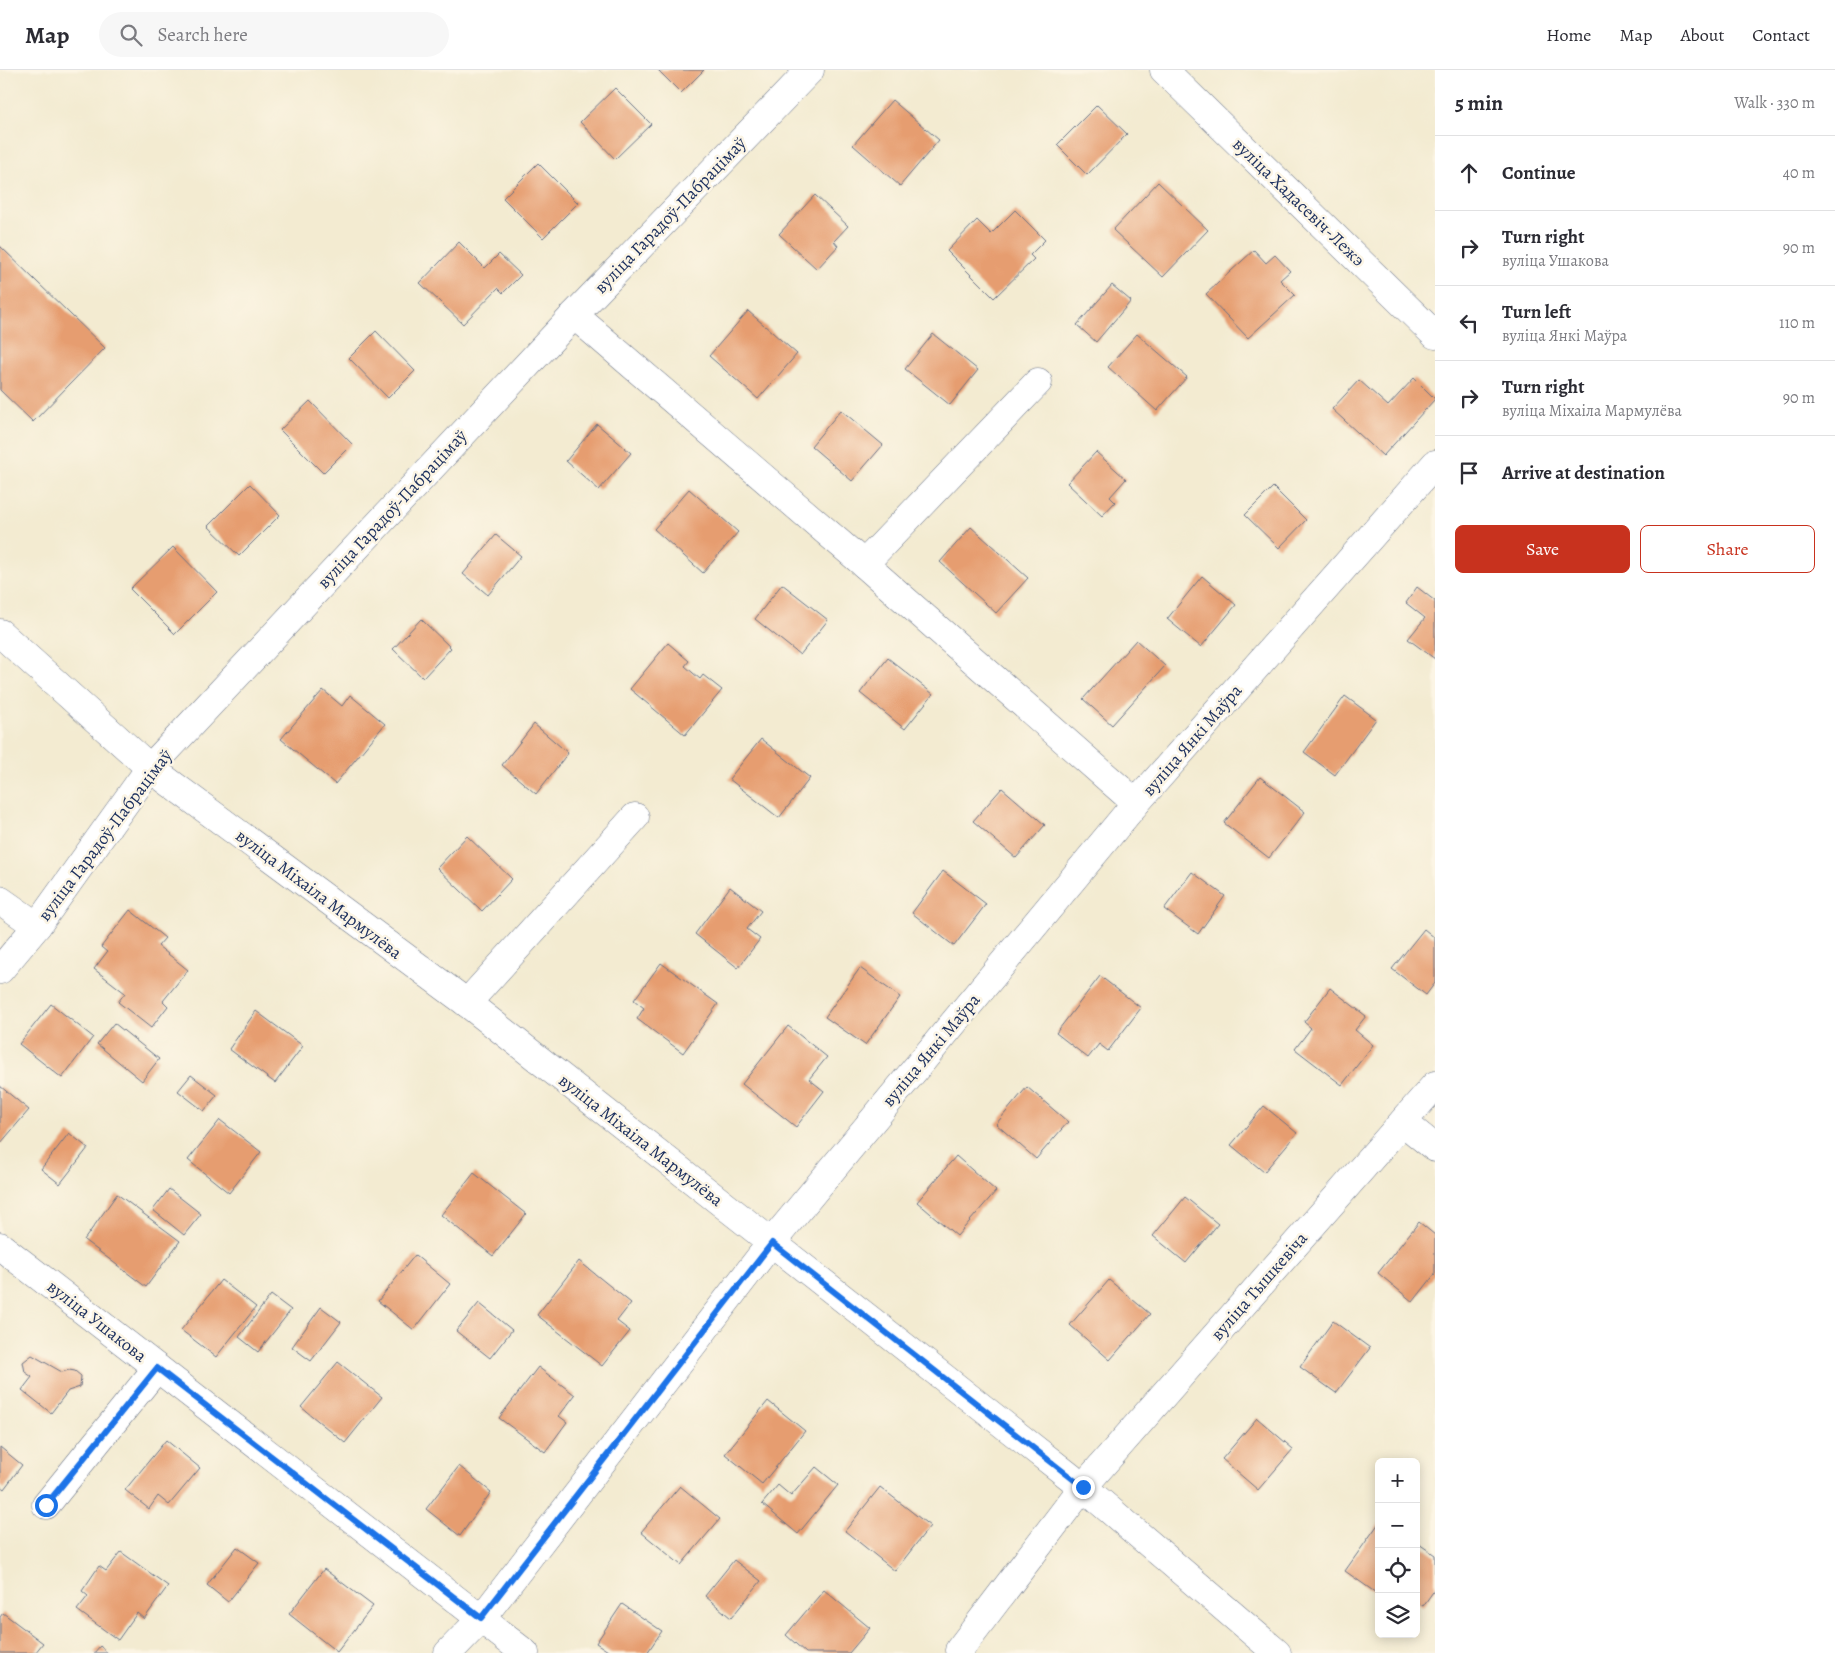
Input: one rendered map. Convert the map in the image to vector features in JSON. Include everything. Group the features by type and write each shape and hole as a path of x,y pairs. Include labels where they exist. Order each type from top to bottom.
{"street":[{"name":"вуліца Гарадоў-Пабрацімаў","path":"0,970 36,926 150,768 574,314 810,70"},
{"name":"вуліца Хадасевіч-Лежэ","path":"1164,70 1435,334"},
{"path":"574,314 864,564 1136,803"},
{"path":"864,564 1038,382"},
{"name":"вуліца Янкі Маўра","path":"448,1653 481,1618 772,1243 1136,803 1435,464"},
{"name":"вуліца Міхаіла Мармулёва","path":"0,633 150,768 467,1003 1083,1487 1277,1653"},
{"path":"467,1003 635,817"},
{"path":"0,900 36,926"},
{"name":"вуліца Тышкевіча","path":"959,1650 1083,1487 1435,1085"},
{"path":"1404,1122 1435,1148"},
{"name":"вуліца Ушакова","path":"0,1246 526,1653"},
{"path":"46,1505 157,1368"}],"building":[{"path":"658,70 704,70 681,93"},
{"path":"615,88 651,124 615,159 580,122"},
{"path":"892,100 939,140 900,186 853,145"},
{"path":"1097,105 1127,134 1087,175 1057,145"},
{"path":"538,163 578,203 543,238 503,198"},
{"path":"1158,182 1208,230 1163,277 1113,230"},
{"path":"815,195 848,226 834,241 838,246 817,269 779,234"},
{"path":"1015,210 1045,240 1030,255 1034,259 994,298 947,251 977,220 991,234"},
{"path":"459,242 485,268 499,254 521,275 503,293 498,288 463,324 420,283"},
{"path":"0,246 105,348 33,422 0,390"},
{"path":"1254,250 1266,263 1275,255 1290,271 1280,280 1295,295 1248,338 1206,294"},
{"path":"1112,285 1131,301 1096,342 1077,325"},
{"path":"748,311 797,354 758,399 709,356"},
{"path":"376,331 415,371 388,398 349,358"},
{"path":"933,334 978,370 950,405 905,369"},
{"path":"1137,334 1187,377 1157,411 1108,367"},
{"path":"1414,378 1435,399 1383,456 1332,409 1359,380 1388,406"},
{"path":"310,401 352,444 323,473 280,430"},
{"path":"841,410 883,445 852,481 811,446"},
{"path":"597,424 631,453 599,490 566,461"},
{"path":"1096,452 1126,479 1110,497 1115,502 1102,516 1067,483"},
{"path":"250,484 280,515 239,556 208,526"},
{"path":"1273,487 1306,520 1279,548 1245,515"},
{"path":"689,489 738,532 703,573 654,529"},
{"path":"971,527 1028,578 996,613 940,562"},
{"path":"496,535 521,556 488,595 463,574"},
{"path":"173,547 217,592 175,634 130,589"},
{"path":"1202,576 1236,605 1201,647 1167,619"},
{"path":"782,584 828,620 800,655 755,619"},
{"path":"1417,587 1435,601 1435,659 1408,639 1425,618 1406,603"},
{"path":"421,619 451,648 423,678 393,649"},
{"path":"1136,640 1165,666 1112,725 1083,699"},
{"path":"668,643 689,661 685,666 700,679 703,675 722,690 685,735 630,689"},
{"path":"888,658 933,694 905,729 860,693"},
{"path":"323,690 342,706 350,695 385,724 335,784 281,739"},
{"path":"1345,696 1376,719 1335,775 1304,752"},
{"path":"534,724 568,753 536,794 502,765"},
{"path":"761,739 810,778 779,818 729,779"},
{"path":"1260,777 1305,812 1269,858 1224,823"},
{"path":"1002,788 1045,825 1016,858 973,821"},
{"path":"467,836 512,879 482,911 437,868"},
{"path":"943,871 986,904 954,946 912,913"},
{"path":"1192,872 1225,896 1198,934 1164,909"},
{"path":"730,887 761,911 747,929 760,939 738,968 695,934"},
{"path":"130,910 165,938 158,946 188,970 163,1001 168,1006 151,1028 118,1002 125,993 94,969 107,952 101,947"},
{"path":"1424,929 1435,938 1435,983 1426,995 1392,969"},
{"path":"661,963 718,1004 683,1053 637,1019 644,1008 634,1000"},
{"path":"860,968 900,997 865,1045 825,1017"},
{"path":"1100,976 1141,1008 1108,1051 1099,1044 1088,1058 1056,1033"},
{"path":"1330,988 1366,1016 1355,1030 1373,1045 1342,1085 1295,1049 1311,1028 1304,1022"},
{"path":"51,1004 93,1037 62,1078 19,1044"},
{"path":"256,1011 303,1046 275,1083 229,1049"},
{"path":"114,1023 159,1059 142,1081 97,1044"},
{"path":"788,1026 827,1057 809,1079 824,1091 796,1127 742,1084"},
{"path":"191,1075 217,1095 204,1111 178,1091"},
{"path":"0,1086 29,1110 0,1144"},
{"path":"1027,1087 1068,1122 1036,1159 996,1124"},
{"path":"1264,1106 1297,1133 1264,1172 1231,1145"},
{"path":"220,1120 261,1152 229,1193 188,1160"},
{"path":"69,1133 88,1148 60,1184 41,1169"},
{"path":"956,1156 996,1191 957,1236 917,1202"},
{"path":"474,1173 526,1214 493,1256 441,1215"},
{"path":"169,1189 201,1214 184,1235 153,1210"},
{"path":"117,1194 180,1241 146,1287 84,1240"},
{"path":"1185,1197 1218,1224 1186,1263 1153,1236"},
{"path":"1419,1222 1435,1235 1435,1274 1413,1302 1378,1273"},
{"path":"415,1255 450,1284 414,1330 378,1301"},
{"path":"579,1261 631,1303 617,1321 630,1331 602,1366 537,1315"},
{"path":"221,1280 256,1307 216,1357 181,1330"},
{"path":"1109,1280 1150,1314 1110,1360 1070,1325"},
{"path":"271,1295 291,1310 258,1352 239,1337"},
{"path":"479,1303 512,1330 490,1358 456,1331"},
{"path":"321,1307 341,1322 311,1361 292,1347"},
{"path":"1333,1321 1370,1348 1336,1393 1300,1367"},
{"path":"32,1355 62,1372 75,1371 81,1376 80,1387 68,1391 51,1413 22,1390 32,1377 25,1372 23,1362"},
{"path":"338,1362 382,1397 345,1443 301,1407"},
{"path":"538,1367 575,1395 559,1416 567,1422 545,1452 499,1418"},
{"path":"768,1401 805,1431 762,1484 725,1454"},
{"path":"1257,1418 1293,1449 1258,1490 1222,1459"},
{"path":"166,1440 200,1468 169,1505 158,1496 149,1509 125,1490"},
{"path":"0,1447 22,1465 4,1489 0,1486"},
{"path":"459,1466 491,1492 460,1536 426,1509"},
{"path":"816,1467 838,1485 798,1534 762,1504 778,1485 791,1496"},
{"path":"680,1486 720,1519 681,1565 641,1532"},
{"path":"880,1487 930,1526 895,1571 845,1531"},
{"path":"1375,1529 1375,1592 1345,1571"},
{"path":"1420,1545 1435,1555 1435,1589 1423,1606 1420,1604"},
{"path":"237,1547 259,1563 228,1602 207,1585"},
{"path":"121,1552 168,1586 144,1619 137,1613 118,1640 77,1610 88,1596 82,1591 99,1566 106,1571"},
{"path":"734,1560 761,1581 731,1618 705,1596"},
{"path":"324,1569 373,1606 337,1652 289,1614"},
{"path":"824,1590 870,1628 849,1653 806,1653 786,1635"},
{"path":"622,1604 662,1631 647,1653 611,1653 596,1643"},
{"path":"3,1613 43,1643 35,1653 0,1653 0,1617"},
{"path":"100,1646 108,1653 94,1653"}],"route":[{"path":"46,1505 157,1368 481,1618 772,1243 1083,1487"}]}
